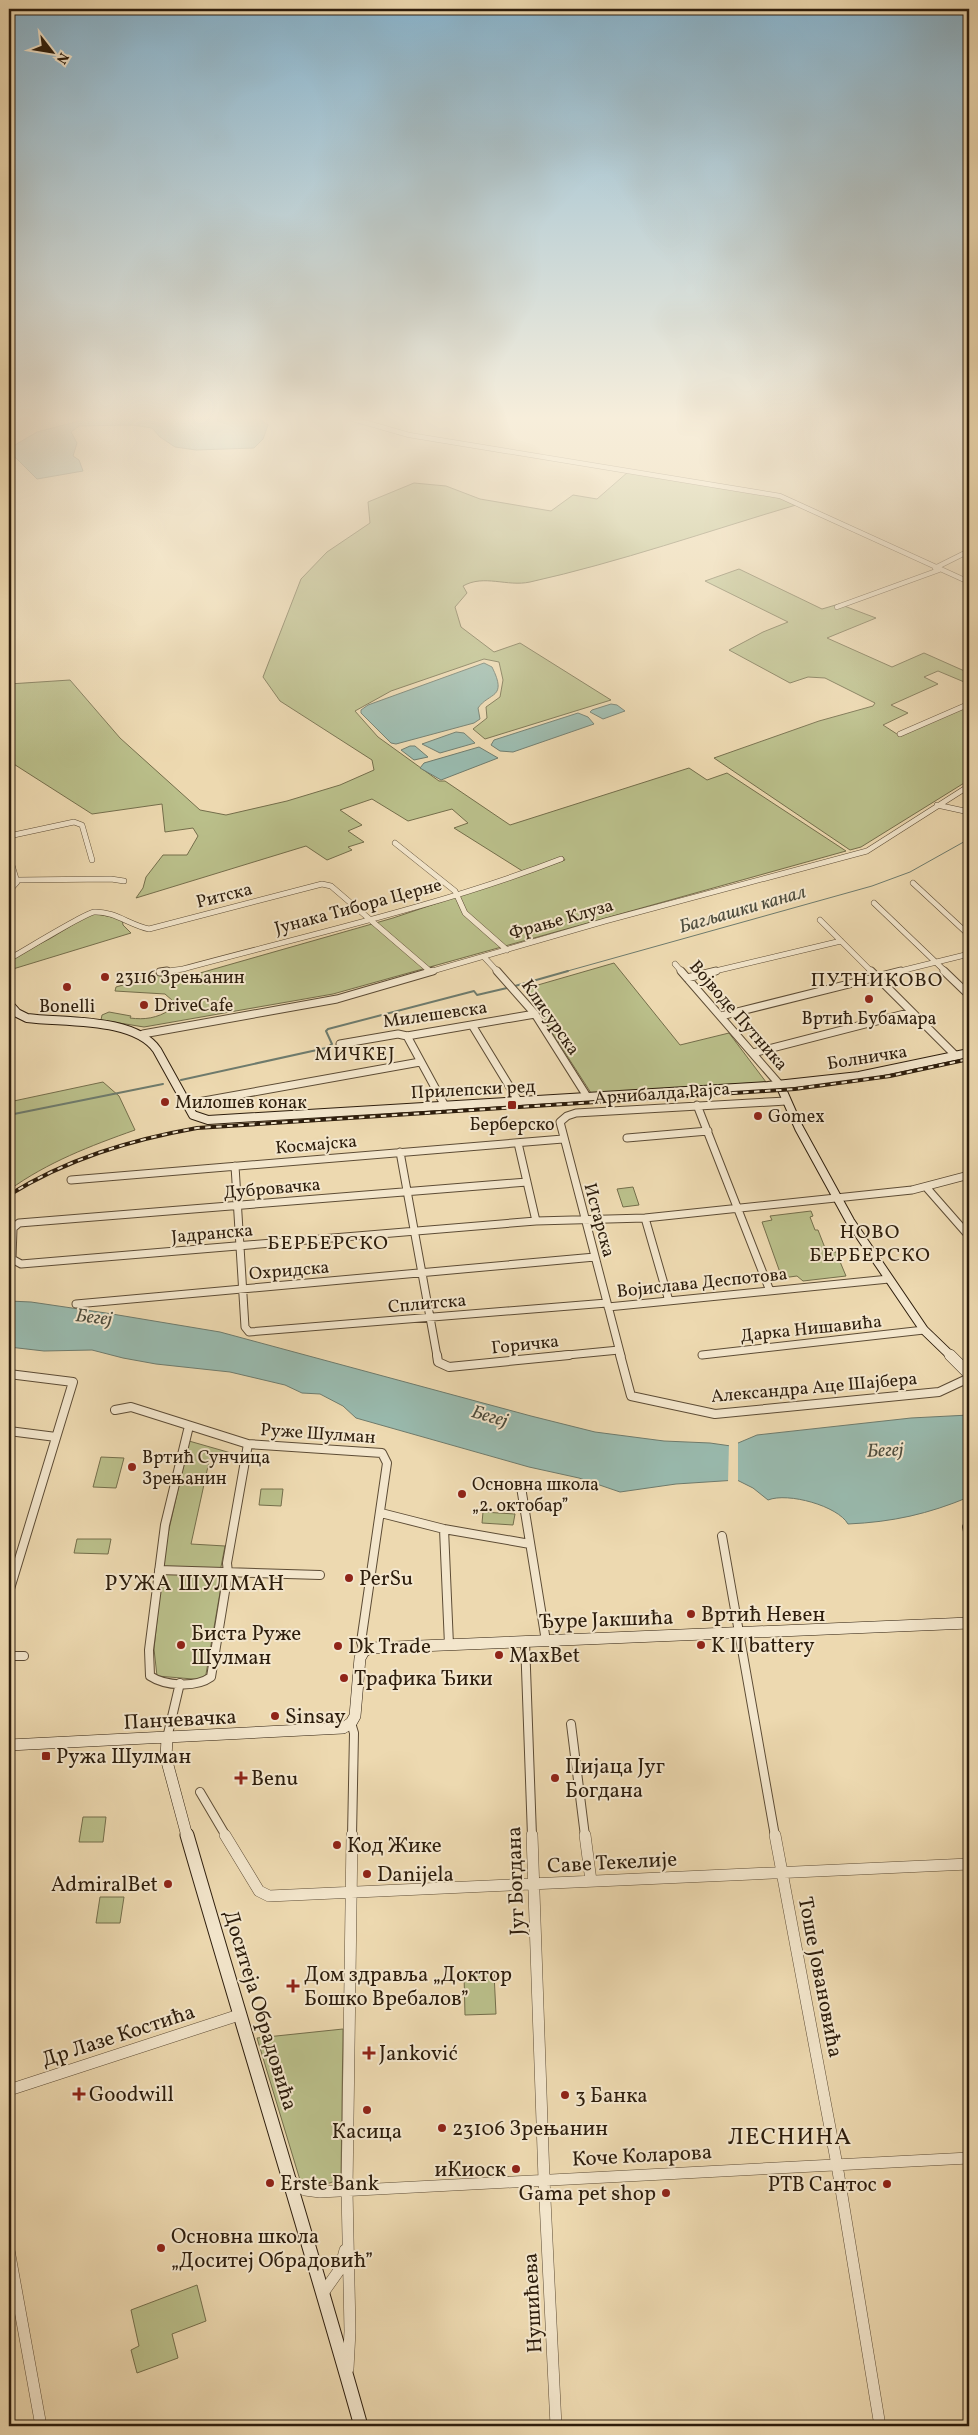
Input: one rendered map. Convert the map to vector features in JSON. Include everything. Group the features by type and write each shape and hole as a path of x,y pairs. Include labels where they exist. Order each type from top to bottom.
{"street":[{"path":"860,533 969,582"},
{"path":"837,607 937,569 969,551"},
{"path":"900,734 969,704"},
{"name":"Фрање Клуза","path":"143,1034 337,999 867,851 922,818 937,805 969,786"},
{"path":"937,805 969,812"},
{"path":"9,836 74,822 79,823 82,825 92,860"},
{"path":"395,843 457,894 466,913 507,950"},
{"path":"9,855 17,880 16,886 9,891"},
{"name":"Јунака Тибора Церне","path":"160,972 192,967 370,919 522,874 561,859"},
{"path":"17,880 110,879 124,881"},
{"path":"913,883 969,935"},
{"name":"Ритска","path":"9,959 51,937 90,912 122,917 139,927 150,929 322,884 331,886 431,972"},
{"path":"874,903 969,995"},
{"path":"820,920 956,1056"},
{"path":"687,978 841,941"},
{"path":"721,1016 969,954"},
{"name":"Клисурска","path":"484,957 525,1000 588,1098"},
{"name":"Војводе Путника","path":"675,964 780,1085"},
{"path":"9,1004 17,1014 35,1019 125,1028 143,1034 153,1043 186,1104 420,1062"},
{"path":"753,1052 912,1012"},
{"name":"Милешевска","path":"340,1044 398,1034 407,1036 535,1014"},
{"path":"472,1024 519,1102"},
{"path":"407,1036 445,1106"},
{"name":"Болничка","path":"768,1086 860,1076 969,1053"},
{"path":"780,1085 786,1101 850,1221 924,1330 969,1374"},
{"name":"Прилепски ред","path":"186,1104 195,1117 208,1120 768,1086"},
{"name":"Арчибалда Рајса","path":"563,1139 560,1122 571,1114 786,1101"},
{"path":"697,1105 770,1291"},
{"path":"628,1138 708,1131"},
{"name":"Космајска","path":"71,1180 563,1139"},
{"name":"Истарска","path":"563,1139 631,1396"},
{"path":"518,1142 536,1221"},
{"path":"400,1152 429,1318"},
{"path":"235,1166 243,1290"},
{"name":"Јадранска","path":"21,1264 536,1221 644,1218 912,1190 969,1175"},
{"name":"Дубровачка","path":"21,1264 12,1259 14,1228 19,1224 527,1182"},
{"path":"926,1187 969,1236"},
{"path":"644,1218 669,1301"},
{"name":"Охридска","path":"76,1304 594,1257"},
{"name":"Војислава Деспотова","path":"607,1305 669,1301 889,1279"},
{"name":"Сплитска","path":"243,1290 245,1327 250,1333 607,1305"},
{"name":"Горичка","path":"429,1318 436,1360 449,1367 619,1350"},
{"name":"Дарка Нишавића","path":"702,1355 924,1330"},
{"path":"9,1374 73,1382 9,1592"},
{"name":"Александра Аце Шајбера","path":"631,1396 642,1400 715,1414 939,1392 969,1378"},
{"name":"Руже Шулман","path":"114,1410 130,1406 248,1444 377,1451 385,1457 388,1463 381,1513"},
{"name":"Руже Шулман","path":"189,1426 165,1525 149,1650 150,1676 159,1682 203,1683 211,1678 228,1573 227,1563 248,1444"},
{"path":"9,1431 56,1437"},
{"path":"521,1487 546,1641"},
{"path":"322,2294 340,2269 347,2243 354,1733 351,1723 356,1712 360,1658 364,1651 362,1642 381,1513 444,1529 530,1544"},
{"path":"968,1526 969,1536"},
{"path":"444,1529 449,1645"},
{"name":"Тоше Јовановића","path":"722,1536 782,1873 837,2165 880,2426"},
{"path":"159,1570 320,1575"},
{"name":"Ђуре Јакшића","path":"364,1651 371,1648 969,1623"},
{"name":"Југ Богдана","path":"525,1641 544,2179"},
{"path":"9,1656 24,1656"},
{"path":"167,1738 180,1683"},
{"name":"Панчевачка","path":"9,1745 337,1730 351,1723"},
{"path":"571,1724 591,1881"},
{"name":"Доситеја Обрадовића","path":"167,1738 166,1758 168,1767 239,2015 291,2181 361,2426"},
{"name":"Саве Текелије","path":"200,1792 259,1891 269,1896 969,1864"},
{"name":"Др Лазе Костића","path":"9,2090 239,2015"},
{"name":"Коче Коларова","path":"291,2181 298,2187 312,2192 969,2158"},
{"name":"Нушићева","path":"544,2179 556,2426"},
{"name":"Доситеја Обрадовића","path":"346,2376 350,2331 347,2243"},
{"path":"9,2250 41,2426"}],"green space":[{"path":"356,533 707,533 631,556 530,582 479,581 463,586 467,593 455,607 461,627 494,652 520,643 611,700 485,739 473,729 487,718 486,707 500,697 503,680 499,662 484,659 391,691 355,711 378,737 439,781 445,781 510,825 689,768 707,780 727,773 846,851 333,994 144,1027 101,1020 102,1015 109,1012 131,1016 130,1018 135,1019 156,1017 170,1010 173,1001 165,994 115,991 116,987 165,973 172,981 393,918 565,860 563,857 524,872 454,828 468,823 452,809 408,821 372,799 340,810 362,825 348,831 364,842 348,847 352,850 327,860 306,846 136,898 143,888 146,877 163,855 187,855 198,836 193,828 165,832 162,804 92,814 9,761 9,684 70,680 120,738 200,810 226,815 287,801 340,785 374,770 372,760 280,701 263,677 301,579 327,552"},
{"path":"739,569 822,609 839,604 876,618 827,638 892,667 924,653 969,673 969,684 938,671 924,677 938,684 891,705 908,713 883,725 900,736 969,706 969,780 861,847 850,850 714,758 819,721 873,706 875,703 825,678 808,677 790,683 729,650 763,632 788,622 705,581"},
{"path":"92,913 122,919 123,925 131,933 13,969 9,967 9,960 51,938"},
{"path":"614,963 680,1045 729,1033 766,1082 591,1093 524,989"},
{"path":"103,1082 119,1096 135,1130 54,1163 9,1190 9,1102"},
{"path":"633,1187 639,1205 623,1207 617,1189"},
{"path":"811,1211 813,1216 810,1217 815,1230 818,1230 827,1253 836,1252 846,1276 803,1281 797,1276 782,1278 762,1222 772,1220 770,1216"},
{"path":"189,1441 238,1455 237,1458 210,1457 191,1544 225,1546 220,1572 160,1569"},
{"path":"101,1457 124,1458 116,1488 93,1487"},
{"path":"261,1489 283,1489 281,1506 259,1505"},
{"path":"483,1512 515,1514 513,1525 482,1523"},
{"path":"77,1539 111,1539 108,1554 74,1553"},
{"path":"162,1572 223,1575 205,1680 157,1676 154,1649"},
{"path":"83,1817 106,1817 103,1842 79,1842"},
{"path":"100,1897 124,1897 120,1923 96,1923"},
{"path":"494,1973 496,2014 465,2015 464,1974"},
{"path":"343,2029 341,2177 326,2184 310,2183 300,2180 257,2038"},
{"path":"197,2285 206,2321 172,2334 178,2358 137,2373 131,2350 139,2346 131,2310"}],"water":[{"path":"484,663 492,667 498,690 478,708 480,719 474,723 396,744 391,743 361,713 361,710 368,705"},
{"path":"611,704 617,705 625,711 603,719 590,712 592,710"},
{"path":"578,713 588,717 594,724 513,752 500,751 491,745 494,740"},
{"path":"456,732 464,733 475,743 440,753 422,744"},
{"path":"415,746 428,757 414,760 401,750"},
{"path":"479,747 498,758 441,780 420,768 424,763"},
{"name":"Бегеј","path":"9,1301 31,1302 106,1313 220,1332 595,1432 664,1441 731,1446 757,1435 911,1418 969,1415 969,1497 910,1516 848,1524 843,1517 824,1506 799,1499 777,1498 768,1500 753,1488 737,1480 676,1484 620,1492 579,1478 529,1467 356,1418 343,1406 320,1394 302,1393 285,1385 230,1372 156,1364 92,1350 44,1351 9,1347"}],"pier":[{"path":"738,1440 738,1484 728,1483 729,1443"}],"waterway":[{"name":"Багљашки канал","path":"564,972 872,886 910,872 969,839"},
{"name":"Багљашки канал","path":"515,986 568,971"},
{"name":"Багљашки канал","path":"181,1080 326,1048 332,1044 326,1031 328,1029 474,991 477,995 507,988"},
{"name":"Багљашки канал","path":"9,1115 163,1084"}],"railway":[{"path":"9,1195 53,1171 100,1152 148,1138 197,1128 795,1089 890,1076 969,1059"}],"place":[{"name":"23116 Зрењанин","path":"105,977"},
{"name":"Bonelli","path":"67,987"},
{"name":"Вртић Бубамара","path":"869,999"},
{"name":"DriveCafe","path":"144,1005"},
{"name":"Милошев конак","path":"165,1102"},
{"name":"Берберско","path":"512,1105"},
{"name":"Gomex","path":"758,1116"},
{"name":"Вртић Сунчица Зрењанин","path":"132,1467"},
{"name":"Основна школа „2. октобар”","path":"462,1494"},
{"name":"PerSu","path":"349,1578"},
{"name":"Вртић Невен","path":"691,1614"},
{"name":"Биста Руже Шулман","path":"181,1645"},
{"name":"K II battery","path":"701,1645"},
{"name":"Dk Trade","path":"338,1646"},
{"name":"MaxBet","path":"499,1655"},
{"name":"Трафика Ђики","path":"344,1678"},
{"name":"Sinsay","path":"275,1716"},
{"name":"Ружа Шулман","path":"46,1756"},
{"name":"Benu","path":"241,1778"},
{"name":"Пијаца Југ Богдана","path":"555,1778"},
{"name":"Код Жике","path":"337,1845"},
{"name":"Danijela","path":"367,1874"},
{"name":"AdmiralBet","path":"168,1884"},
{"name":"Дом здравља „Доктор Бошко Вребалов”","path":"293,1986"},
{"name":"Janković","path":"369,2053"},
{"name":"Goodwill","path":"79,2094"},
{"name":"3 Банка","path":"565,2095"},
{"name":"Касица","path":"367,2110"},
{"name":"23106 Зрењанин","path":"442,2128"},
{"name":"иКиоск","path":"516,2169"},
{"name":"Erste Bank","path":"270,2183"},
{"name":"РТВ Сантос","path":"887,2184"},
{"name":"Gama pet shop","path":"666,2193"},
{"name":"Основна школа „Доситеј Обрадовић”","path":"161,2248"}],"district":[{"name":"ПУТНИКОВО","path":"877,979"},
{"name":"МИЧКЕЈ","path":"355,1053"},
{"name":"БЕРБЕРСКО","path":"328,1242"},
{"name":"НОВО БЕРБЕРСКО","path":"870,1242"},
{"name":"РУЖА ШУЛМАН","path":"195,1582"},
{"name":"ЛЕСНИНА","path":"790,2136"}]}
